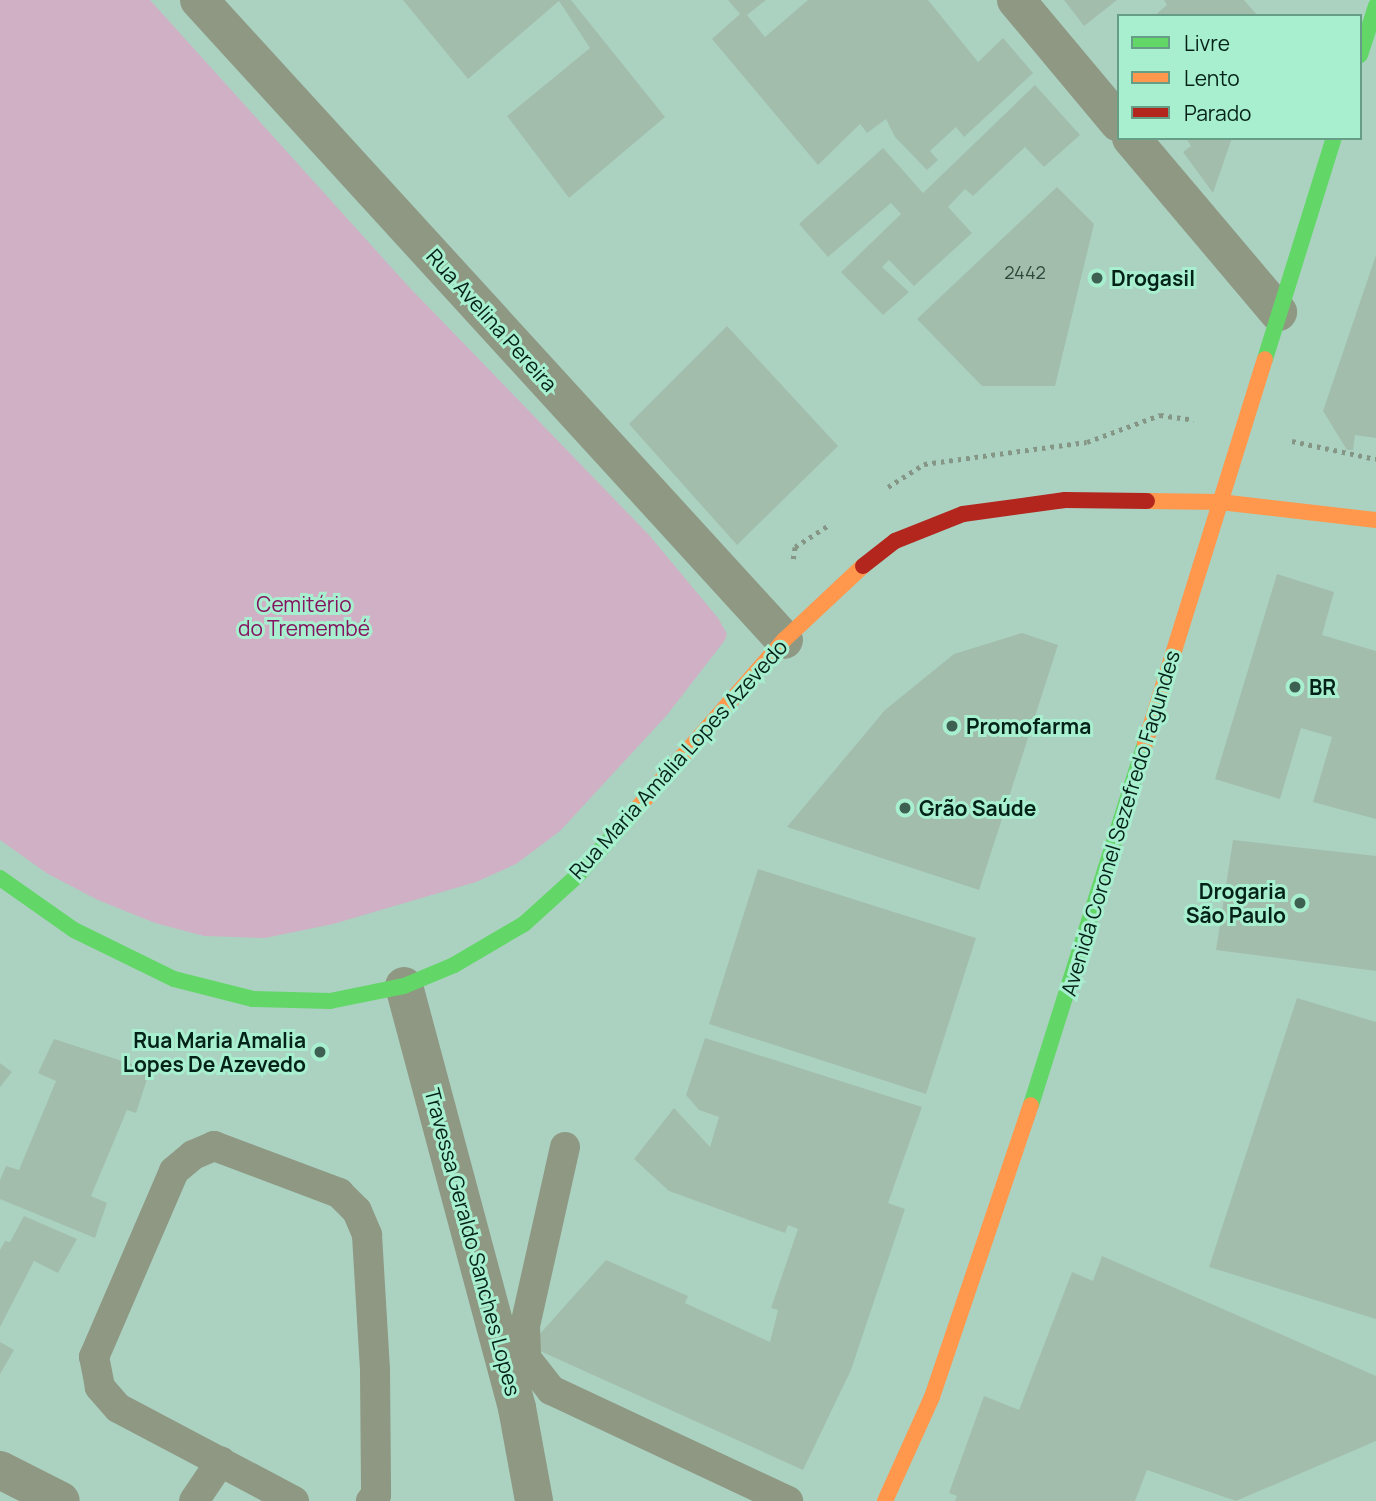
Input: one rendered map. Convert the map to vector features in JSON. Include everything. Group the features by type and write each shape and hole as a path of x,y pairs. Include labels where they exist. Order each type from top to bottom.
{"main road":[{"path":"1362,49 1376,6"},
{"name":"Avenida Coronel Sezefredo Fagundes","path":"885,1501 932,1397 1053,1040 1333,140"},
{"name":"Rua Maria Amália Lopes Azevedo","path":"0,878 74,930 174,979 264,999 330,1000 404,986 454,965 524,923 560,891 630,819 784,639 841,583 895,541 963,514 1065,500 1220,502 1376,520"}],"street":[{"name":"Rua Avelina Pereira","path":"199,0 784,639"},
{"path":"1016,0 1117,121"},
{"path":"1133,140 1278,312"},
{"name":"Travessa Geraldo Sanches Lopes","path":"404,986 517,1408 534,1501"},
{"path":"0,1470 61,1501"}],"lane":[{"path":"294,1501 118,1408 100,1387 94,1357 174,1171 193,1155 214,1146 339,1193 357,1211 367,1236 376,1371 376,1494 371,1501"},
{"path":"565,1147 525,1326 526,1358 551,1390 788,1501"},
{"path":"194,1501 221,1461"}],"green space":[{"name":"Cemitério do Tremembé","path":"0,0 150,0 409,287 649,535 718,618 727,634 725,640 667,715 560,831 516,864 476,882 333,924 265,938 204,936 155,923 98,900 48,874 0,840"}],"building":[{"path":"403,0 571,0 665,117 569,198 507,116 590,48 559,1 468,79"},
{"path":"728,0 766,0 747,15 765,37 808,0 928,0 978,62 1003,38 1033,73 964,137 956,127 930,151 938,160 927,170 895,137 886,119 867,133 860,124 818,165 712,39 740,14"},
{"path":"1064,0 1117,0 1084,26"},
{"path":"1164,0 1244,0 1256,14 1156,14 1167,5"},
{"path":"1035,85 1080,135 1044,167 1025,147 973,196 965,189 948,207 972,233 914,286 889,260 882,267 909,292 883,315 841,272 901,214 891,203 828,257 799,224 883,148 923,193"},
{"path":"1187,140 1231,140 1213,193 1183,152 1191,146"},
{"path":"1057,187 1094,224 1055,386 982,386 917,319"},
{"path":"1376,255 1376,438 1355,435 1353,450 1347,450 1323,411"},
{"path":"727,326 838,446 737,545 629,424"},
{"name":"BR","path":"1277,574 1334,592 1322,635 1376,651 1376,819 1313,802 1332,737 1301,728 1280,799 1215,779"},
{"path":"1022,633 1058,645 979,890 787,827 885,710 954,654"},
{"name":"Drogaria São Paulo","path":"1233,840 1376,856 1376,971 1216,950"},
{"path":"758,869 976,938 926,1094 709,1024"},
{"path":"1297,998 1376,1022 1376,1319 1209,1267"},
{"path":"705,1038 922,1107 888,1203 905,1209 851,1370 803,1470 529,1346 606,1260 688,1296 685,1303 770,1342 778,1310 771,1308 798,1229 788,1225 785,1233 669,1191 634,1159 674,1108 710,1147 719,1117 699,1110 686,1095"},
{"path":"54,1039 150,1070 136,1113 127,1110 91,1196 107,1203 95,1238 0,1199 0,1180 6,1166 19,1170 56,1081 38,1073"},
{"path":"0,1063 12,1072 0,1087"},
{"path":"24,1216 77,1239 58,1273 34,1261 0,1327 0,1250 5,1241 10,1242"},
{"path":"1102,1256 1376,1376 1376,1441 1236,1501 1147,1470 1135,1501 955,1501 957,1496 949,1493 984,1396 1019,1410 1072,1272 1093,1281"},
{"path":"0,1342 14,1350 0,1374"}],"traffic: fast":[{"path":"1362,49 1376,6"},
{"path":"1265,359 1333,140"},
{"path":"1031,1105 1145,744"},
{"path":"0,878 74,930 174,979 253,999 330,1001 404,986 454,965 524,924 578,875 633,813"}],"traffic: slow":[{"path":"1145,744 1265,359"},
{"path":"1147,501 1220,502 1376,520"},
{"path":"633,813 784,640 863,566"},
{"path":"885,1501 932,1397 1031,1105"}],"traffic: jam":[{"path":"863,566 895,541 963,514 1065,500 1147,501"}],"place":[{"name":"Drogasil","path":"1097,278"},
{"name":"BR","path":"1295,687"},
{"name":"Promofarma","path":"952,726"},
{"name":"Grão Saúde","path":"905,808"},
{"name":"Drogaria São Paulo","path":"1300,903"},
{"name":"Rua Maria Amalia Lopes De Azevedo","path":"320,1052"}]}
